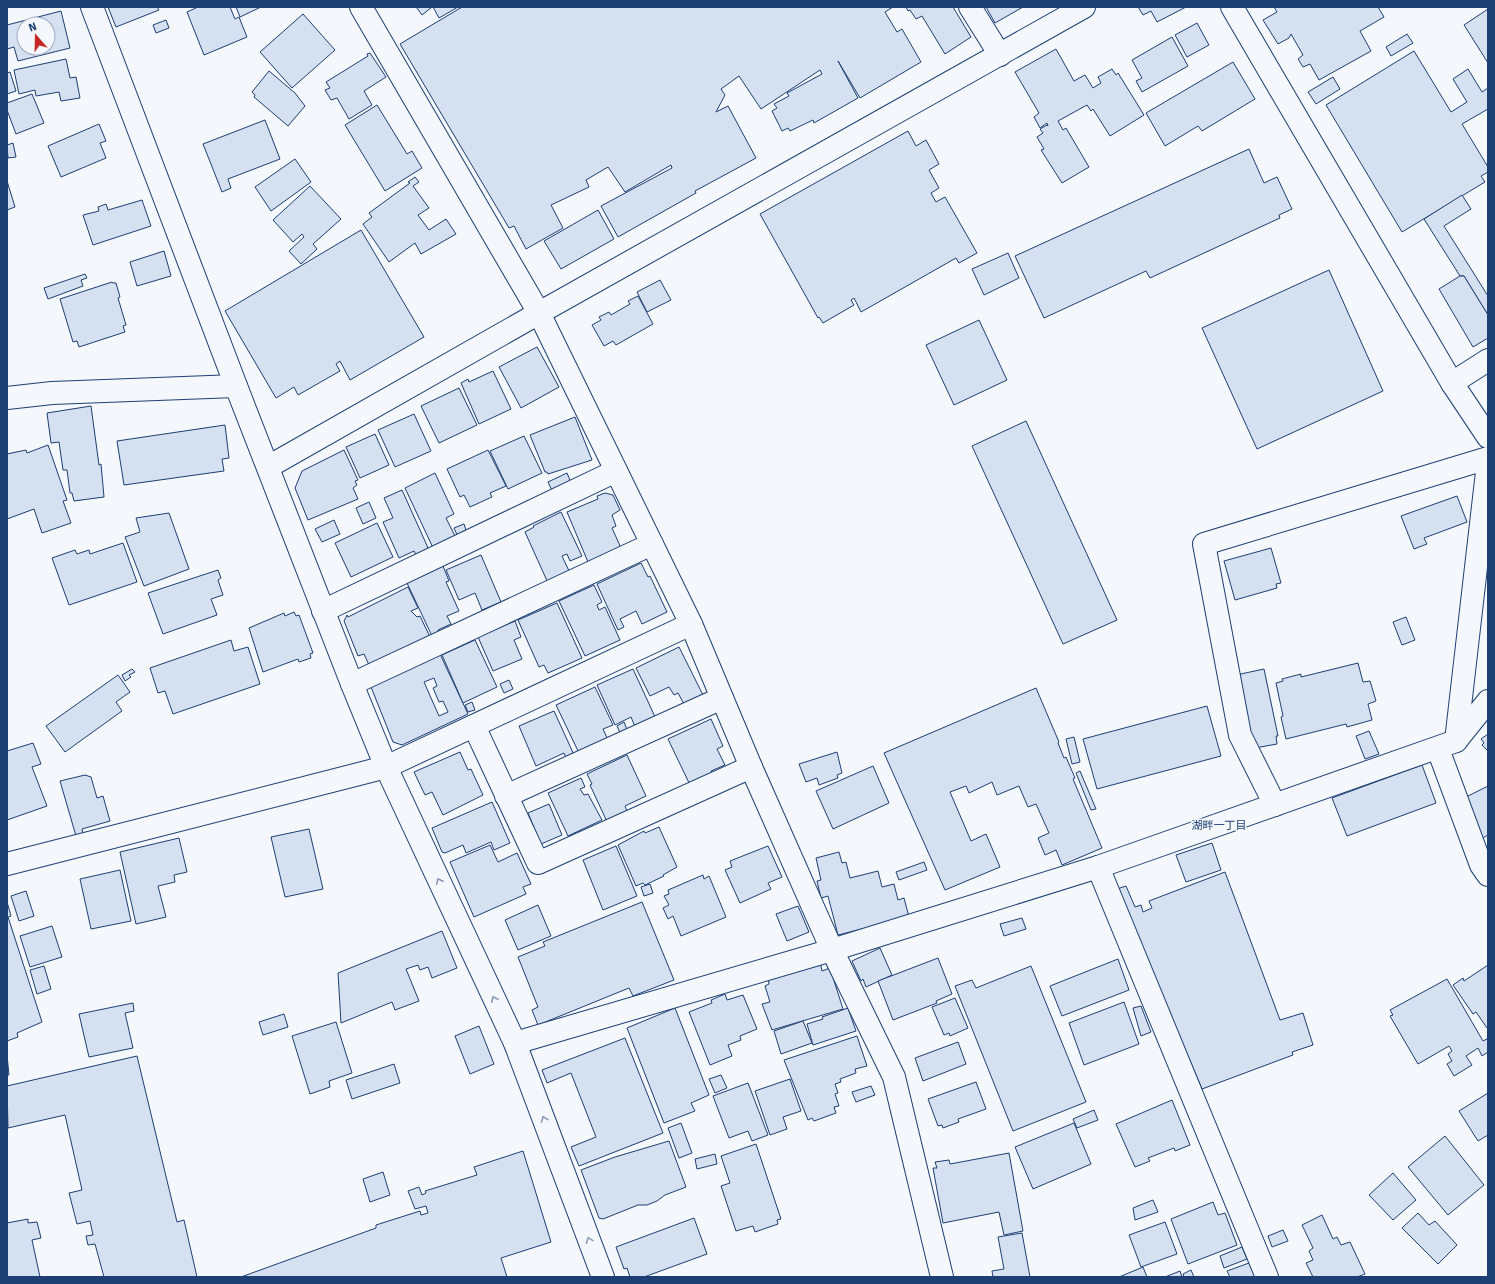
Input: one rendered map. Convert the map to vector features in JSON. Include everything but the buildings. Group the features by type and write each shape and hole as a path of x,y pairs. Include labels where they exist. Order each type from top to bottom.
{"street":[{"path":"92,7 236,386 352,684 386,767 515,1044 603,1277"},
{"path":"361,7 539,313 691,624 751,767 832,950 894,1076 939,1276"},
{"path":"970,7 1000,55"},
{"path":"268,467 1084,7"},
{"path":"1232,7 1452,383 1488,437"},
{"path":"1452,383 1488,360"},
{"path":"7,398 52,393 236,386"},
{"path":"1275,805 1240,735 1204,544 1488,458"},
{"path":"1488,463 1447,745 1481,865 1488,875"},
{"path":"323,610 616,471"},
{"path":"352,684 652,544"},
{"path":"7,864 386,767 691,624"},
{"path":"506,796 722,698"},
{"path":"515,1044 832,950 1098,867 1447,745 1488,701"},
{"path":"474,726 538,863 751,767"},
{"path":"1098,867 1266,1277"}],"district":[{"name":"湖畔一丁目","path":"1219,825"}]}
